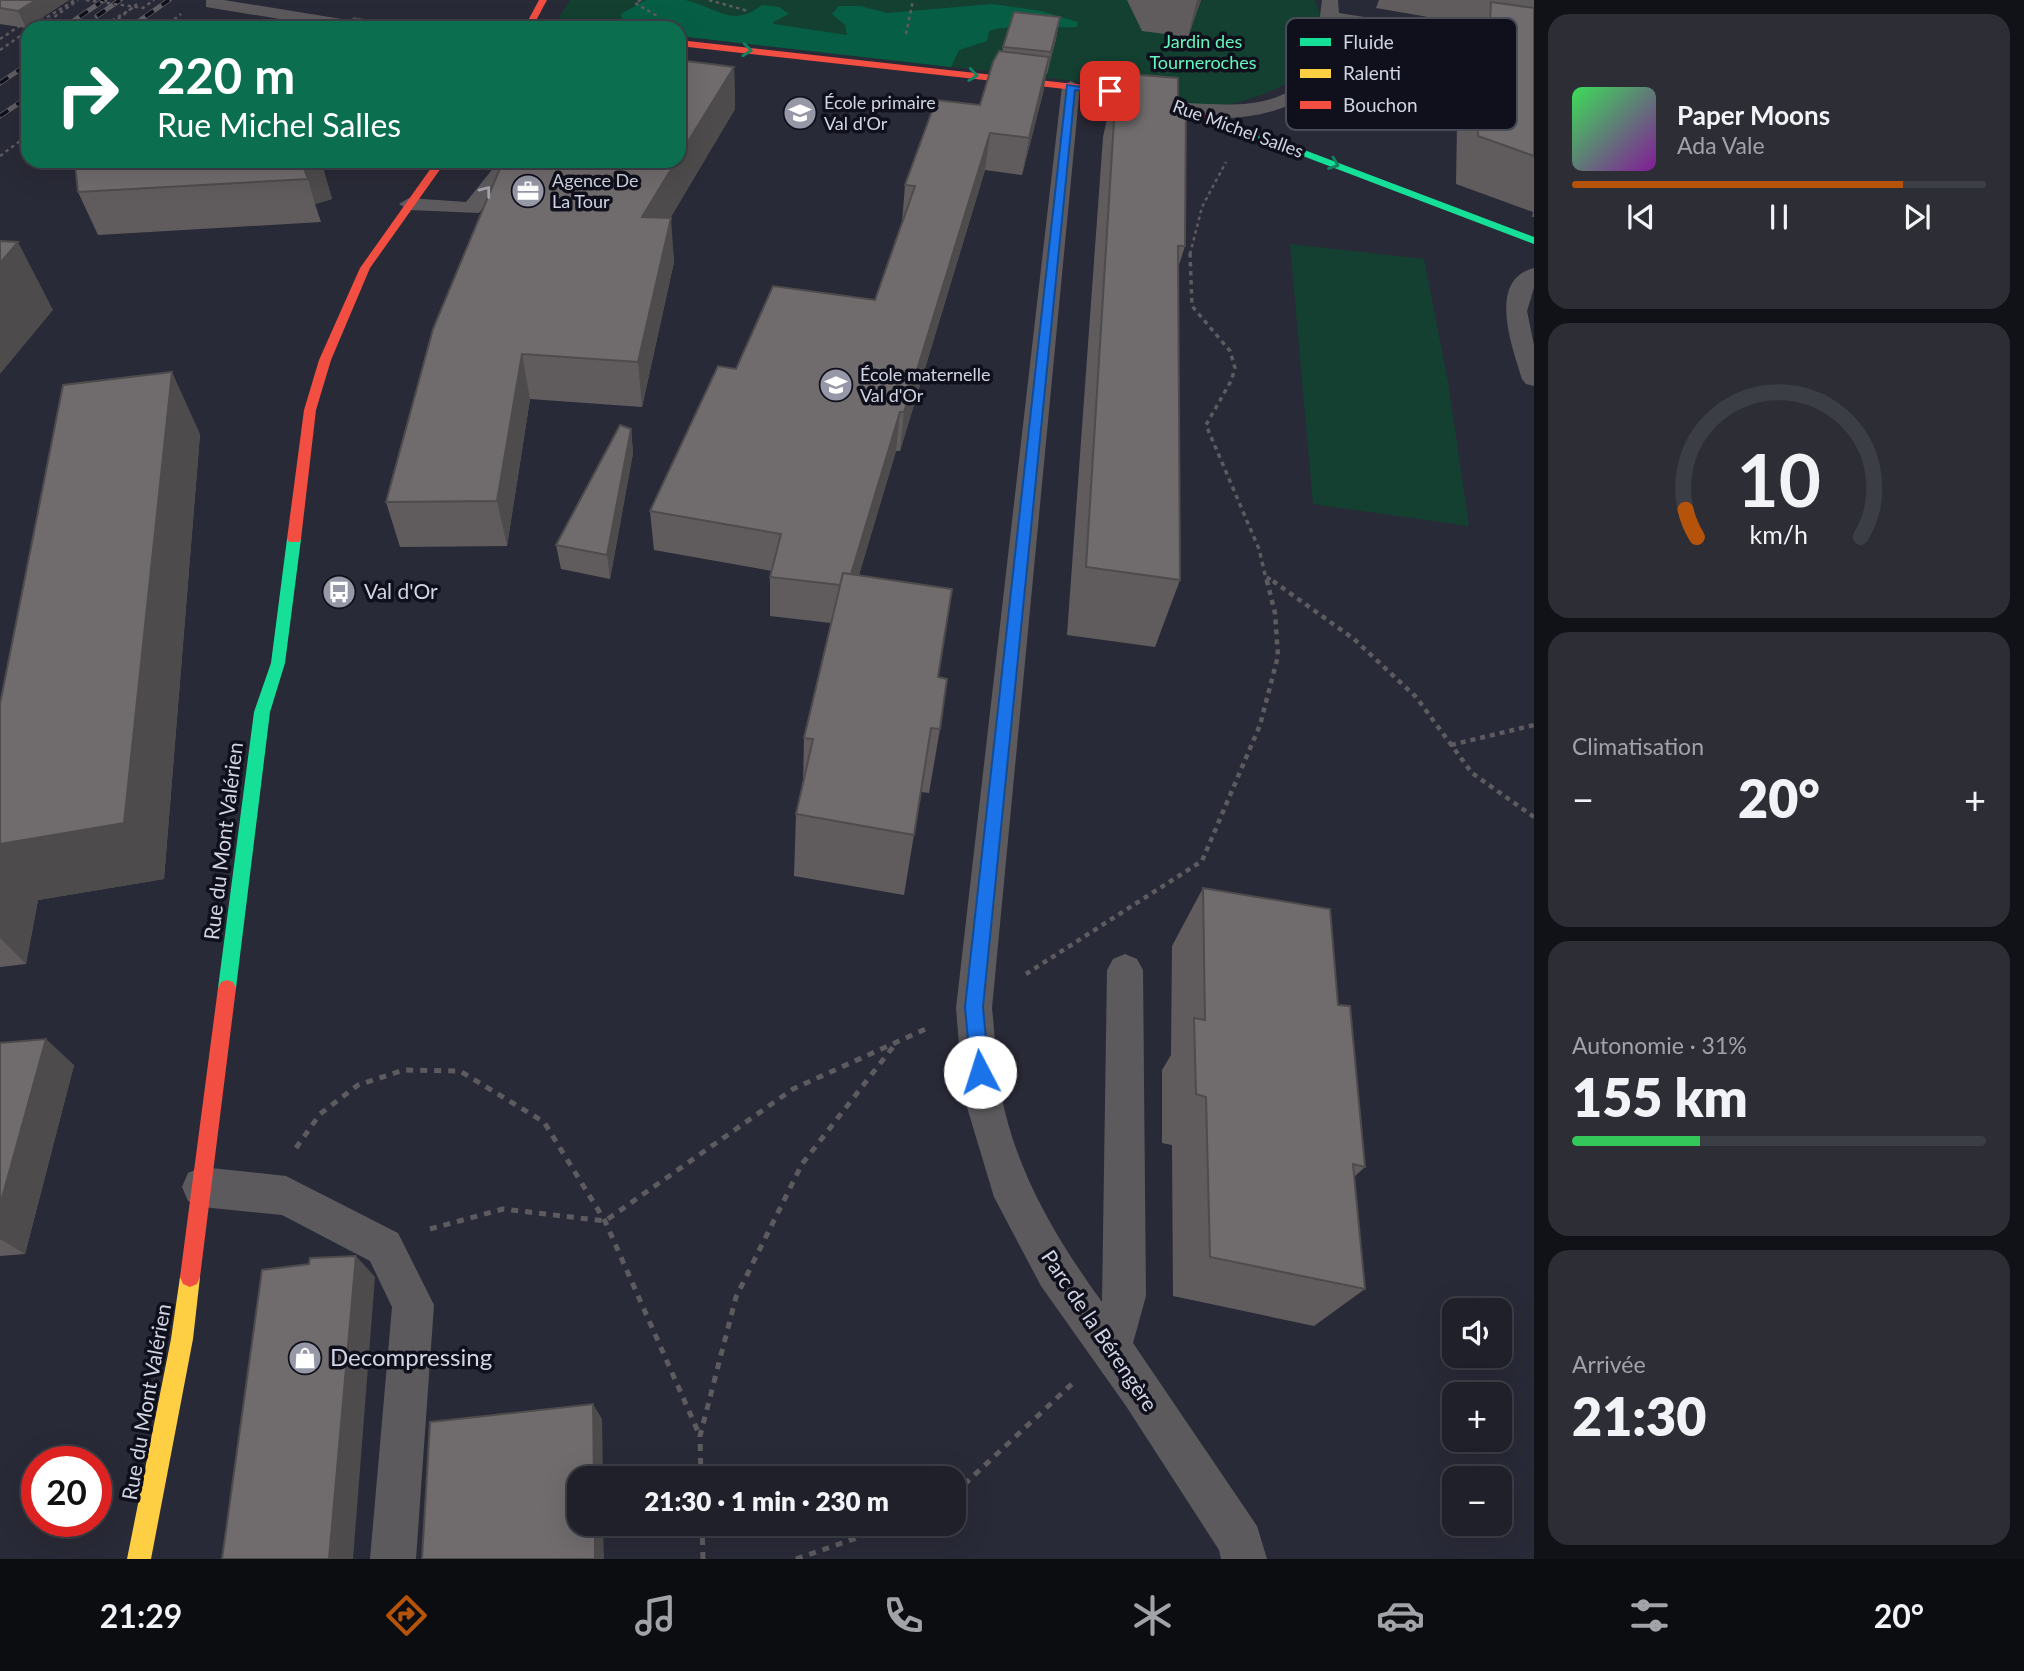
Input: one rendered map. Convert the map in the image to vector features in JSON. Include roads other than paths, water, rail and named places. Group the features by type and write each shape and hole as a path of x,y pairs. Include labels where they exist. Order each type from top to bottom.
{"main road":[{"path":"536,21 543,0"},
{"name":"Rue Michel Salles","path":"686,44 1129,93 1187,109 1534,241"},
{"name":"Rue du Mont Valérien","path":"139,1559 182,1339 262,712 278,663 310,410 325,360 365,268 436,168"}],"lane":[{"path":"212,3 323,21"},
{"path":"1329,8 1379,18"},
{"name":"Parc de la Bérengère","path":"1071,86 974,1007 982,1094 1008,1182 1055,1272 1110,1348 1241,1542 1244,1559"},
{"path":"1187,109 1254,112 1286,101"},
{"path":"409,204 472,209 504,168"},
{"path":"1534,275 1521,286 1513,311 1534,379"},
{"path":"1110,1348 1125,1296 1125,970"},
{"path":"202,1187 286,1196 384,1247 413,1305 393,1559"}],"railway":[{"path":"73,21 104,0"},
{"path":"97,16 120,0"},
{"path":"139,21 169,0"},
{"path":"0,83 21,69"},
{"path":"0,116 21,102"}],"place":[{"name":"École primaire Val d'Or","path":"800,113"},
{"name":"Agence De La Tour","path":"528,191"},
{"name":"École maternelle Val d'Or","path":"836,385"},
{"name":"Val d'Or","path":"339,592"},
{"name":"Decompressing","path":"305,1358"}],"park label":[{"name":"Jardin des Tourneroches","path":"1203,52"}]}
